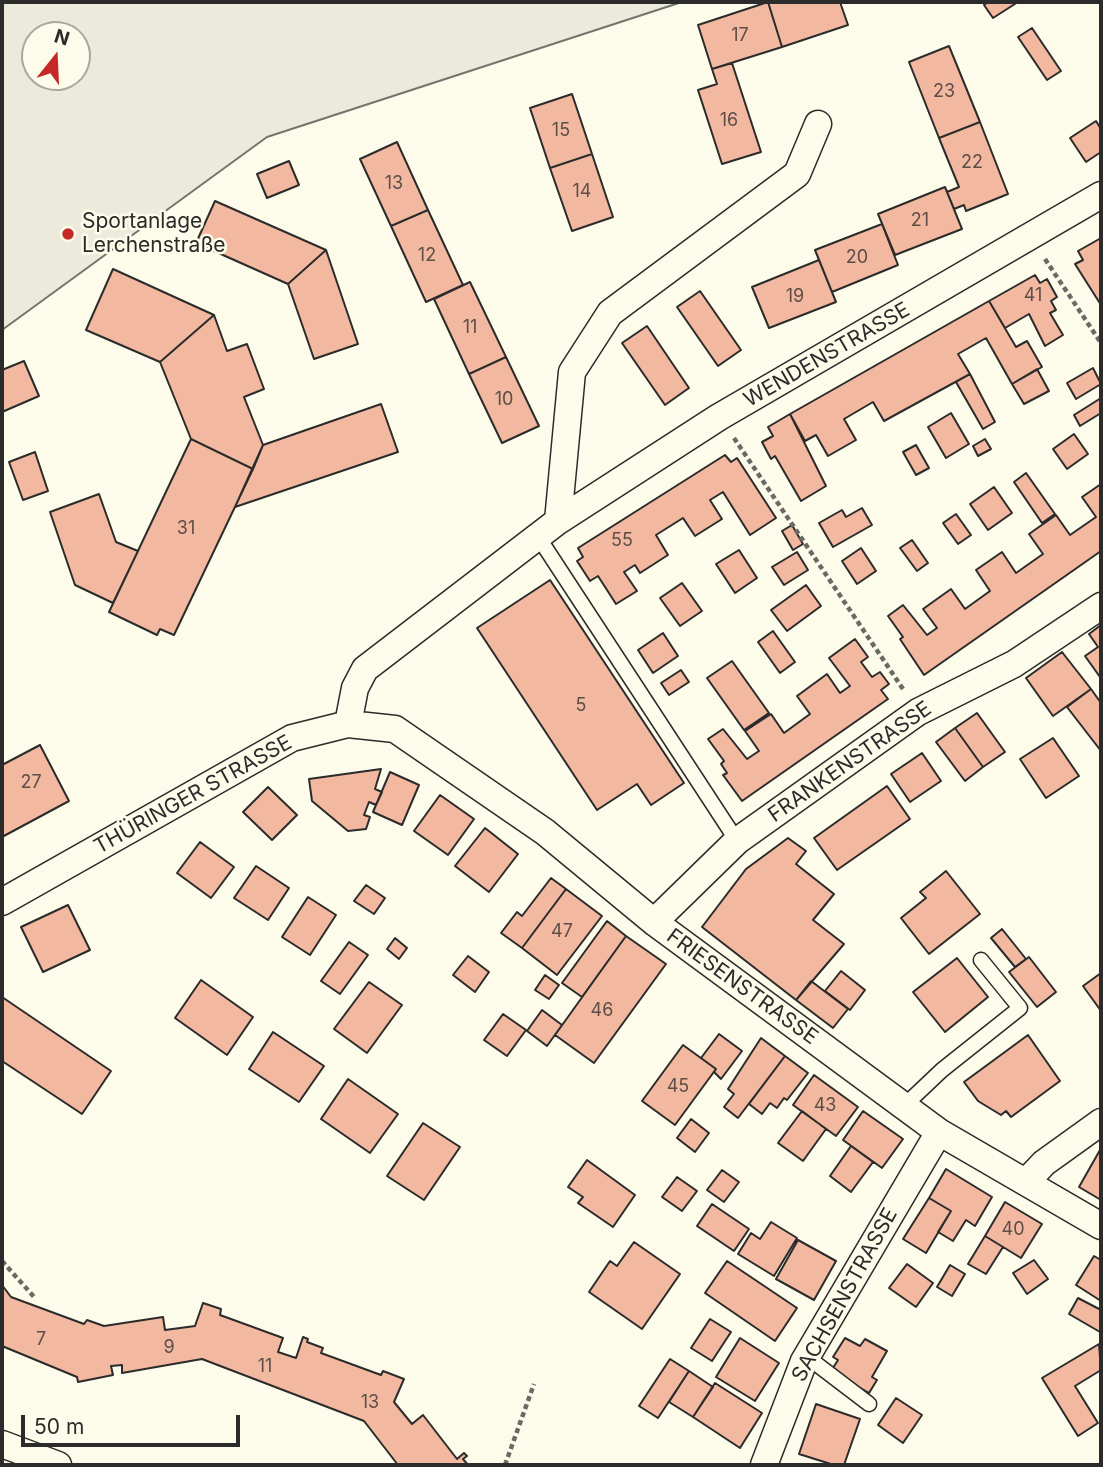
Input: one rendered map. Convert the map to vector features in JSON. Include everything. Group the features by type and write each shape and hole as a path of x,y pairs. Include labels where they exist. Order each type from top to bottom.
{"street":[{"path":"547,528 572,372 610,313 797,174 818,124"},
{"name":"WENDENSTRASSE","path":"348,724 355,688 365,669 547,528 719,417 1101,195"},
{"name":"FRANKENSTRASSE","path":"654,922 737,841 918,712 1014,664 1101,606"},
{"name":"THÜRINGER STRASSE","path":"2,902 292,738 348,724 394,729"},
{"name":"FRIESENSTRASSE","path":"394,729 545,832 654,922 939,1132 1101,1226"},
{"path":"1027,1182 1044,1163 1101,1122"},
{"name":"SACHSENSTRASSE","path":"764,1465 806,1356 939,1132"},
{"path":"2,1444 58,1465"}],"lane":[{"path":"547,528 737,841"},
{"path":"904,1106 942,1070 1020,1009 981,960"},
{"path":"806,1356 869,1404"}],"path":[{"path":"1031,238 1101,344"},
{"path":"719,417 918,712"},
{"path":"2,1261 35,1298"},
{"path":"505,1465 534,1384"}],"shaded area":[{"name":"Sportanlage Lerchenstraße","path":"2,2 682,2 267,137 2,330"}],"building":[{"path":"768,2 782,47 712,69 698,25"},
{"path":"768,2 840,2 848,25 782,47"},
{"path":"988,2 1018,2 993,18 984,5"},
{"path":"1032,28 1061,71 1047,80 1018,37"},
{"path":"949,46 980,122 939,138 909,62"},
{"path":"732,63 761,152 722,164 698,90 717,84 712,69"},
{"path":"572,94 592,154 550,168 530,108"},
{"path":"1096,121 1101,129 1101,152 1086,162 1070,138"},
{"path":"980,122 1008,194 966,211 964,205 954,209 947,192 959,187 939,138"},
{"path":"397,142 428,210 391,226 360,159"},
{"path":"592,154 613,217 572,231 550,168"},
{"path":"289,161 299,185 267,198 257,174"},
{"path":"945,187 962,229 895,255 878,214"},
{"path":"215,201 326,250 288,284 196,243"},
{"path":"428,210 463,285 426,302 391,226"},
{"path":"882,224 898,265 832,292 815,250"},
{"path":"1101,238 1101,305 1075,264 1083,260 1078,251"},
{"path":"326,250 358,344 314,359 288,284"},
{"path":"819,260 836,302 769,328 752,287"},
{"path":"113,269 214,315 160,362 86,330"},
{"path":"1035,275 1040,283 1047,279 1057,297 1051,301 1056,310 1050,313 1063,335 1045,346 1029,314 1005,328 989,301"},
{"path":"470,282 506,357 469,374 434,299"},
{"path":"700,291 741,350 718,366 677,307"},
{"path":"989,301 1016,347 1027,341 1042,367 1012,384 986,338 958,354 970,374 884,421 873,402 844,419 856,440 828,456 816,435 805,441 790,414"},
{"path":"214,315 227,351 247,344 264,389 244,397 263,445 253,469 191,439 160,362"},
{"path":"647,326 689,388 665,405 622,343"},
{"path":"506,357 539,426 502,443 469,374"},
{"path":"24,361 39,396 2,412 2,370"},
{"path":"1093,368 1101,384 1076,399 1067,383"},
{"path":"1037,369 1049,391 1024,404 1012,384"},
{"path":"970,374 995,422 983,429 956,382"},
{"path":"1101,398 1101,413 1080,426 1074,415"},
{"path":"381,404 398,452 235,507 263,445"},
{"path":"951,413 969,444 946,458 928,427"},
{"path":"790,414 826,486 801,501 775,456 771,459 762,442 773,436 768,427"},
{"path":"1074,434 1088,454 1067,469 1053,449"},
{"path":"191,439 253,469 174,635 160,629 157,635 109,612"},
{"path":"985,439 991,449 978,456 973,446"},
{"path":"916,445 929,468 916,475 903,452"},
{"path":"35,452 48,491 23,500 9,462"},
{"path":"725,455 731,462 737,458 776,518 750,535 723,492 710,500 722,519 695,536 683,518 656,535 668,555 640,573 635,565 624,572 637,591 616,604 598,576 590,581 577,561 583,557 578,548"},
{"path":"1026,473 1055,514 1042,523 1014,482"},
{"path":"1101,484 1101,551 924,675 888,616 903,605 927,635 937,628 923,609 951,589 965,609 990,591 976,570 1002,552 1016,573 1043,554 1029,534 1056,515 1070,535 1096,517 1082,497"},
{"path":"994,487 1012,513 988,530 970,504"},
{"path":"99,494 116,542 138,551 113,603 75,585 50,512"},
{"path":"862,508 872,525 833,547 819,523 842,510 846,517"},
{"path":"956,514 971,535 958,544 943,523"},
{"path":"792,525 803,544 793,550 782,531"},
{"path":"912,540 928,563 917,571 900,548"},
{"path":"861,548 876,571 857,584 842,561"},
{"path":"739,550 757,578 735,593 716,564"},
{"path":"797,552 808,570 784,585 772,567"},
{"path":"550,580 684,783 651,805 637,784 597,810 477,628"},
{"path":"682,583 702,611 680,626 660,598"},
{"path":"806,585 821,606 787,631 771,610"},
{"path":"1101,625 1100,677 1085,656 1098,647 1089,634"},
{"path":"773,631 795,662 780,673 758,642"},
{"path":"663,633 678,656 653,673 638,650"},
{"path":"855,639 868,657 861,662 872,677 880,672 889,684 881,690 888,699 742,801 723,775 727,773 721,764 724,761 708,739 723,729 747,759 759,751 745,731 771,714 784,733 810,714 797,696 827,674 840,693 850,686 829,658"},
{"path":"1062,652 1091,689 1053,716 1026,678"},
{"path":"732,661 769,713 744,730 707,678"},
{"path":"681,670 689,682 669,695 661,683"},
{"path":"1091,689 1101,703 1101,751 1067,707"},
{"path":"977,713 1005,752 983,767 955,728"},
{"path":"955,728 983,767 965,781 936,742"},
{"path":"1053,738 1079,776 1046,798 1020,759"},
{"path":"40,745 69,801 2,837 2,765"},
{"path":"922,753 941,781 910,802 891,774"},
{"path":"381,769 375,789 382,792 376,805 369,802 364,815 370,817 366,829 348,831 312,801 309,779"},
{"path":"390,772 419,785 402,825 373,812"},
{"path":"887,786 910,819 837,870 814,838"},
{"path":"268,787 297,815 272,840 243,812"},
{"path":"440,795 474,819 448,855 414,831"},
{"path":"485,828 518,854 489,892 455,866"},
{"path":"788,838 806,851 796,864 834,894 813,920 844,944 796,1000 702,927 746,869"},
{"path":"200,842 234,867 211,898 177,873"},
{"path":"256,866 289,888 268,920 234,898"},
{"path":"946,871 980,914 929,954 901,918 926,898 920,892"},
{"path":"551,878 566,889 522,948 501,933 517,912 522,916"},
{"path":"366,885 385,898 374,914 354,901"},
{"path":"566,889 602,916 557,975 522,948"},
{"path":"308,897 336,915 310,955 282,937"},
{"path":"68,905 90,950 43,972 21,927"},
{"path":"607,921 626,936 582,997 562,983"},
{"path":"1002,929 1026,959 1015,967 991,938"},
{"path":"626,936 666,964 594,1063 555,1035"},
{"path":"395,938 407,948 399,959 387,949"},
{"path":"349,942 368,955 340,994 321,981"},
{"path":"468,956 489,972 475,992 453,975"},
{"path":"1029,957 1056,992 1037,1007 1009,972"},
{"path":"957,958 988,997 945,1032 913,992"},
{"path":"841,971 865,990 850,1010 825,991"},
{"path":"1101,973 1101,1011 1083,986"},
{"path":"545,975 559,985 549,999 535,990"},
{"path":"201,980 253,1017 227,1055 175,1018"},
{"path":"811,981 848,1009 833,1028 796,1000"},
{"path":"369,982 402,1005 367,1053 334,1029"},
{"path":"2,997 111,1071 82,1114 2,1061"},
{"path":"542,1010 562,1025 547,1046 527,1031"},
{"path":"503,1014 526,1030 507,1056 484,1040"},
{"path":"273,1032 324,1066 299,1102 249,1069"},
{"path":"719,1034 742,1051 721,1079 714,1072 716,1069 701,1058"},
{"path":"1028,1035 1060,1081 1011,1117 1006,1111 1001,1115 978,1101 964,1082"},
{"path":"761,1038 785,1056 738,1118 724,1107 734,1094 728,1089"},
{"path":"683,1045 716,1069 675,1125 642,1101"},
{"path":"785,1056 808,1073 787,1100 784,1098 777,1108 770,1103 762,1114 749,1104"},
{"path":"814,1075 858,1107 836,1136 793,1105"},
{"path":"348,1079 398,1114 370,1153 321,1119"},
{"path":"802,1111 826,1129 803,1161 778,1143"},
{"path":"863,1111 903,1139 882,1168 843,1140"},
{"path":"691,1119 709,1133 695,1152 677,1138"},
{"path":"423,1123 460,1147 424,1200 387,1176"},
{"path":"851,1146 873,1162 851,1192 830,1176"},
{"path":"1101,1150 1101,1200 1079,1187"},
{"path":"587,1160 635,1195 613,1227 578,1203 583,1197 568,1187"},
{"path":"946,1169 992,1197 975,1226 966,1220 953,1241 938,1232 951,1211 929,1198"},
{"path":"722,1170 739,1182 724,1202 707,1190"},
{"path":"677,1177 697,1191 682,1211 662,1197"},
{"path":"929,1198 951,1211 926,1253 903,1239"},
{"path":"1005,1202 1042,1224 1021,1258 985,1236"},
{"path":"712,1204 749,1229 734,1251 697,1226"},
{"path":"771,1222 797,1238 774,1276 738,1254 751,1233 760,1239"},
{"path":"985,1236 1003,1247 986,1274 968,1264"},
{"path":"798,1240 836,1261 814,1300 776,1279"},
{"path":"634,1242 680,1274 642,1329 589,1292 610,1261 617,1266"},
{"path":"1094,1256 1101,1260 1101,1301 1076,1285"},
{"path":"1034,1260 1048,1279 1027,1294 1013,1273"},
{"path":"727,1261 797,1308 775,1341 705,1293"},
{"path":"907,1264 933,1283 916,1307 889,1288"},
{"path":"950,1265 965,1274 952,1296 937,1287"},
{"path":"2,1285 11,1297 84,1324 87,1320 104,1326 163,1317 165,1330 195,1326 203,1303 221,1309 220,1315 283,1338 278,1352 296,1358 303,1337 308,1339 307,1342 323,1348 321,1353 381,1375 383,1371 404,1379 394,1402 412,1424 423,1415 457,1459 464,1453 467,1456 463,1459 468,1465 398,1465 364,1421 202,1359 122,1373 122,1365 111,1366 113,1375 78,1382 77,1377 2,1346"},
{"path":"1078,1298 1101,1310 1100,1332 1069,1314"},
{"path":"710,1319 731,1332 712,1361 691,1348"},
{"path":"740,1338 779,1363 755,1401 716,1377"},
{"path":"845,1338 860,1346 865,1339 887,1351 872,1377 877,1380 869,1393 831,1371 838,1360 833,1357"},
{"path":"1099,1344 1101,1370 1075,1386 1098,1423 1078,1436 1042,1378"},
{"path":"670,1359 689,1371 658,1418 639,1406"},
{"path":"689,1371 713,1387 693,1417 669,1402"},
{"path":"715,1383 762,1413 740,1448 693,1417"},
{"path":"896,1398 922,1415 903,1443 878,1425"},
{"path":"816,1404 860,1419 844,1465 834,1465 799,1454"}],"place":[{"name":"Sportanlage Lerchenstraße","path":"68,234"}]}
